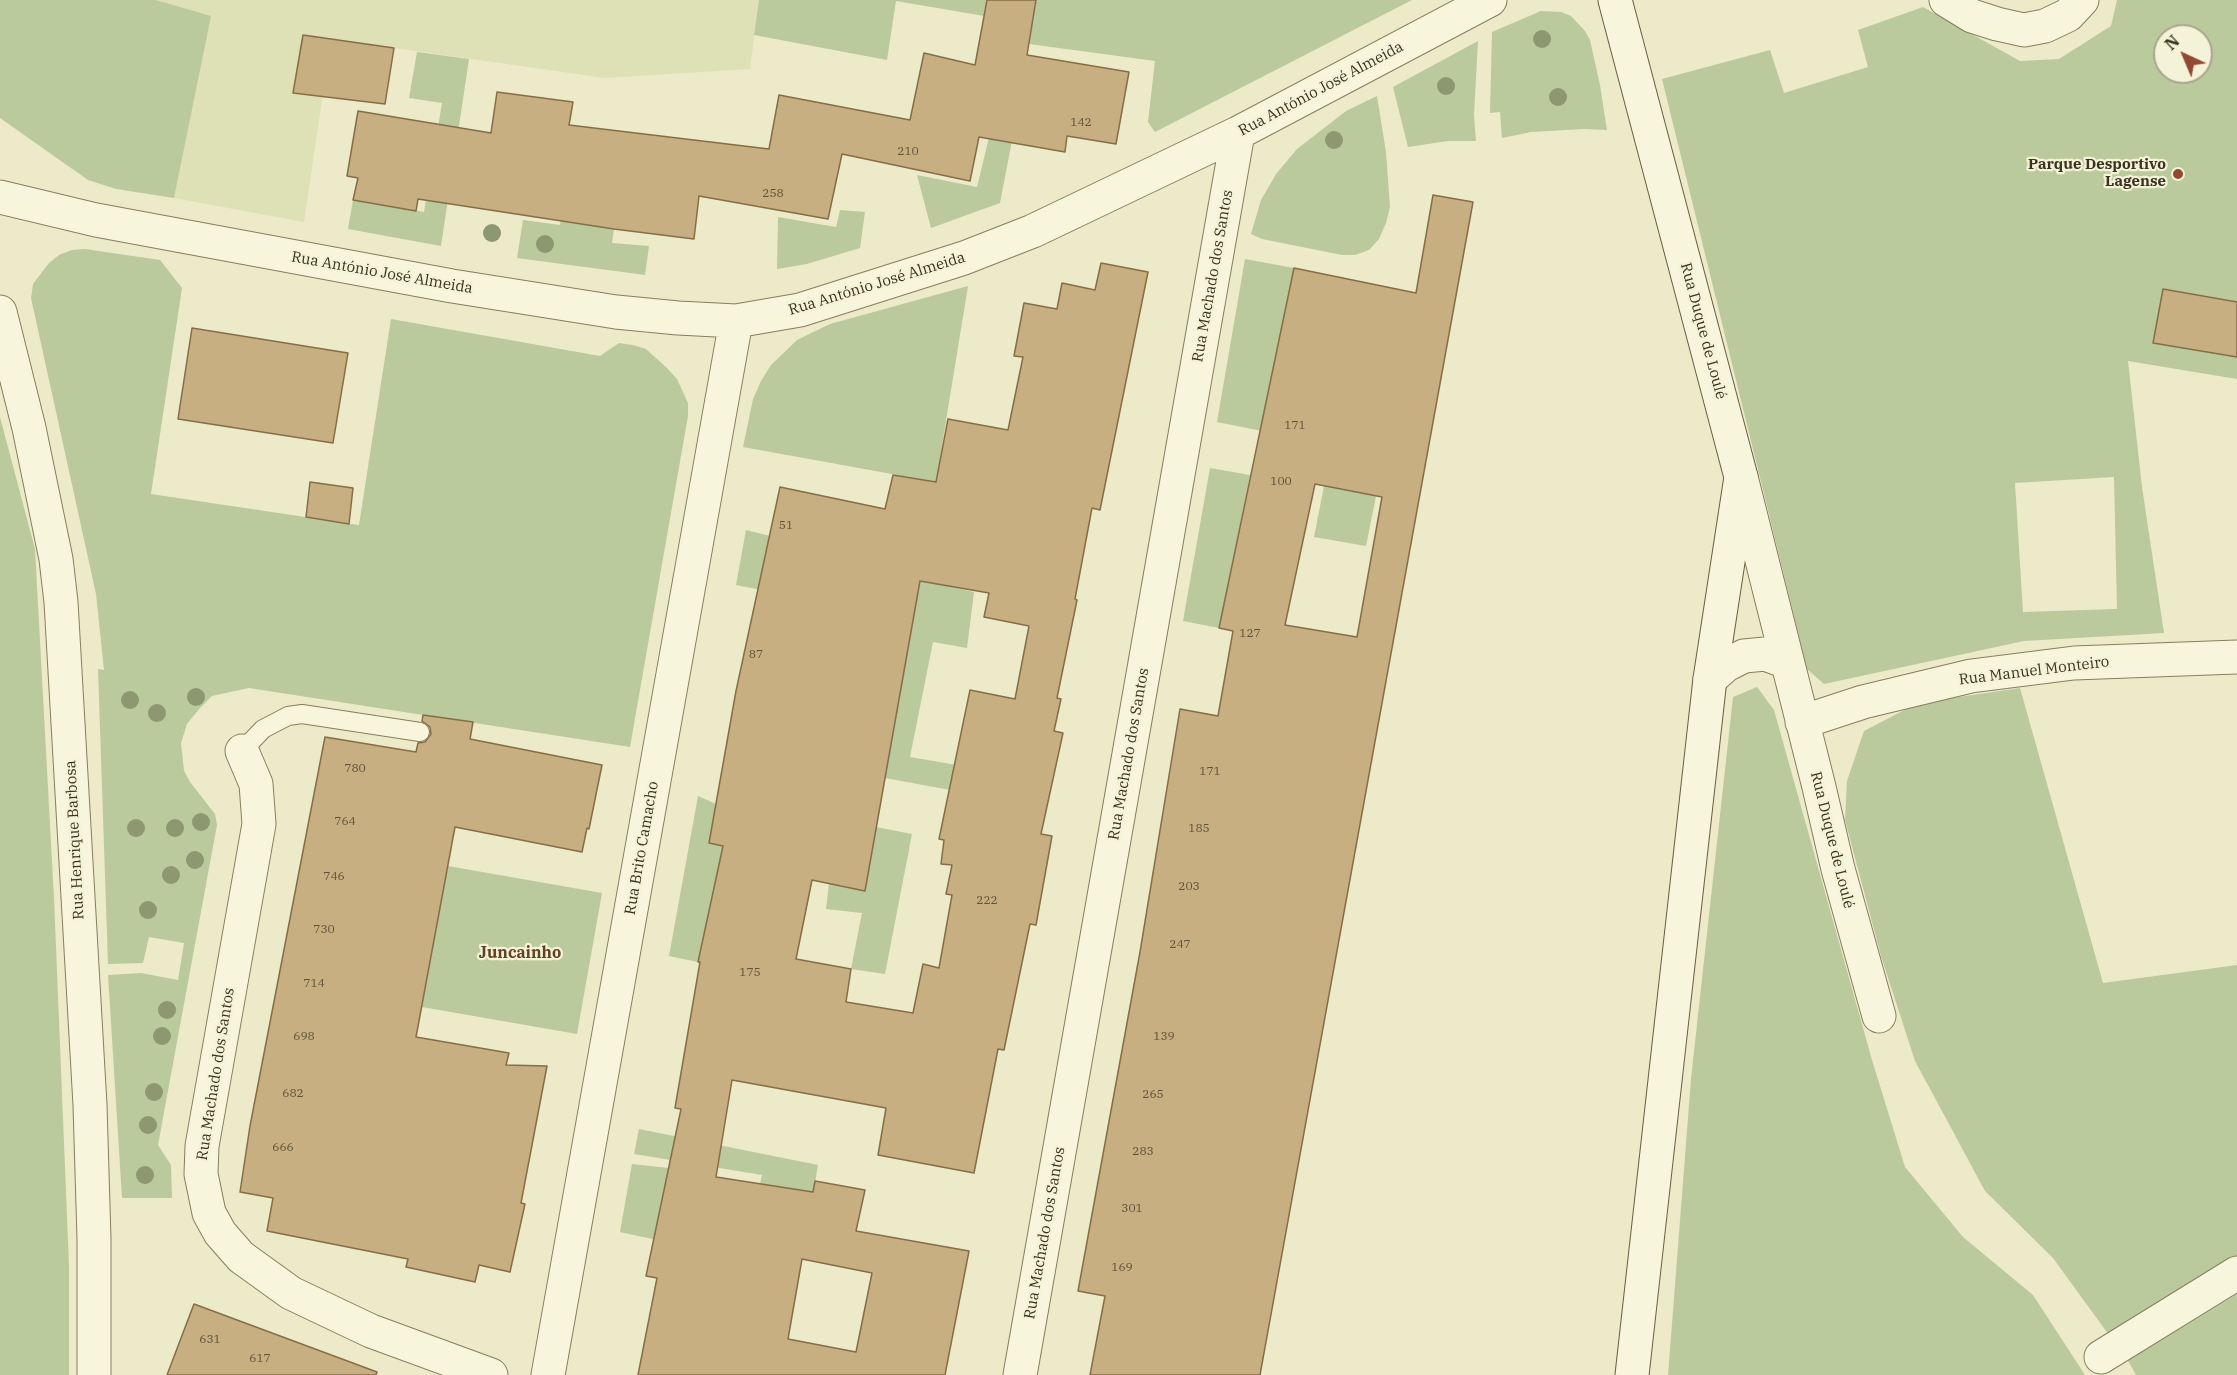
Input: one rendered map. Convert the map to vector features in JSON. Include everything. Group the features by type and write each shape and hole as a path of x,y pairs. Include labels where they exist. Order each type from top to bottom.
{"street":[{"name":"Rua António José Almeida","path":"0,197 108,222 313,262 481,291 616,312 736,321 800,310 964,258 1076,211 1238,134 1491,0"},
{"name":"Rua Duque de Loulé","path":"1615,0 1741,477 1838,869 1879,1016"},
{"path":"1946,0 1972,16 2024,30 2044,26 2068,15 2082,0"},
{"name":"Rua Machado dos Santos","path":"1020,1375 1238,134"},
{"name":"Rua Henrique Barbosa","path":"0,312 29,428 56,559 62,602 90,1105 94,1239 94,1375"},
{"name":"Rua Brito Camacho","path":"548,1375 736,321"},
{"path":"1632,1375 1710,679 1741,477"},
{"path":"1710,679 1726,665 1744,656 1765,654 1787,662"},
{"name":"Rua Manuel Monteiro","path":"1802,723 1863,702 1971,676 2074,663 2237,657"},
{"name":"Rua Machado dos Santos","path":"242,751 257,789 259,824 202,1146 201,1174 209,1213 220,1233 241,1257 291,1293 371,1331 491,1375"},
{"path":"2101,1357 2237,1273"}],"lane":[{"path":"242,751 263,729 288,716 302,714 420,732"}],"green space":[{"path":"0,0 156,0 211,16 174,198 116,189 88,180 0,118"},
{"path":"156,0 759,0 750,69 605,78 331,39 304,222 174,198 210,16"},
{"path":"759,0 987,0 984,16 896,1 887,60 754,35"},
{"path":"1036,0 1412,0 1155,132 1148,122 1155,61 1029,44"},
{"path":"2117,0 2237,0 2237,302 2163,289 2153,342 2237,357 2237,379 2128,361 2142,487 2164,633 2024,641 1824,684 1807,669 1662,79 1770,50 1784,93 1868,67 1858,30 1923,7 2020,61 2059,59 2111,26","holes":["2114,477 2117,609 2023,612 2015,483"]},
{"path":"1541,11 1561,12 1571,16 1590,40 1607,130 1531,132 1502,138 1500,112 1490,113 1492,32"},
{"path":"1478,41 1474,115 1476,141 1448,141 1408,147 1393,87"},
{"path":"417,52 469,59 441,246 348,229 353,200 424,212 442,103 409,98"},
{"path":"1377,96 1386,152 1390,207 1379,239 1369,250 1355,255 1342,255 1262,239 1251,234 1261,200 1276,174 1297,149 1346,111"},
{"path":"993,121 1015,125 1000,203 931,228 917,175 977,187"},
{"path":"573,146 614,229 612,243 649,246 645,275 517,258 523,220 560,225"},
{"path":"840,210 865,212 860,248 807,264 777,269 778,217 836,227"},
{"path":"85,249 160,260 182,288 151,494 359,525 391,319 600,356 619,343 633,345 646,349 667,368 677,379 688,403 688,416 630,747 249,688 212,696 187,724 181,743 184,771 215,814 217,825 158,1145 171,1165 172,1198 122,1198 108,975 141,973 178,980 184,943 149,937 143,963 108,964 98,669 104,670 96,594 31,298 33,284 49,263 59,255 72,250"},
{"path":"1245,259 1294,268 1272,377 1282,435 1217,422"},
{"path":"968,286 936,482 743,447 753,399 761,381 771,365 797,340 830,324"},
{"path":"0,417 35,549 54,898 69,1265 69,1375 0,1375"},
{"path":"1210,468 1250,475 1219,628 1183,621"},
{"path":"1324,486 1376,496 1366,546 1314,537"},
{"path":"746,530 863,567 974,592 967,648 933,642 910,757 1004,773 999,799 885,778 912,620 736,585"},
{"path":"1757,687 1774,710 1872,1060 1905,1167 1963,1237 2033,1295 2085,1375 1668,1375 1691,1079 1733,697"},
{"path":"2020,688 2103,983 2237,965 2237,1375 2136,1375 2053,1258 1985,1191 1915,1061 1881,956 1845,820 1847,781 1864,731 1918,703"},
{"path":"698,796 716,804 710,843 814,862 865,891 876,827 912,834 885,974 851,969 862,913 826,909 829,884 812,880 806,912 723,895 698,962 669,956"},
{"path":"448,866 602,893 577,1034 422,1007"},
{"path":"639,1129 818,1165 811,1207 760,1184 762,1175 634,1154"},
{"path":"632,1164 669,1168 660,1208 657,1240 620,1232"}],"building":[{"path":"987,0 1036,0 1027,55 1129,72 1116,144 1067,136 1065,152 979,137 970,181 842,154 828,219 699,196 694,239 418,199 416,211 353,200 358,178 347,176 358,111 491,133 497,92 573,102 569,125 769,149 779,95 910,120 924,53 975,65"},
{"path":"303,35 394,48 385,104 293,93"},
{"path":"1433,195 1473,202 1260,1375 1090,1375 1105,1296 1078,1291 1140,952 1180,709 1218,716 1233,631 1219,628 1294,268 1416,293","holes":["1315,484 1382,497 1357,637 1285,625"]},
{"path":"1101,263 1148,272 1100,510 1092,508 1075,599 1077,600 1057,698 1061,699 1054,731 1063,733 1041,834 1052,836 1036,925 1030,924 1004,1050 998,1049 974,1173 878,1155 886,1108 732,1080 716,1177 813,1192 815,1181 865,1190 856,1231 969,1251 945,1375 638,1375 657,1278 646,1276 681,1109 675,1108 700,962 698,962 723,846 709,843 736,691 780,487 885,509 893,475 936,482 948,419 1008,430 1023,357 1014,356 1024,303 1057,309 1062,283 1095,290","holes":["920,581 989,593 984,617 1029,626 1015,699 970,690 939,839 944,840 941,864 952,865 946,894 952,895 939,968 923,964 913,1013 846,1002 851,969 796,959 812,880 865,891","802,1259 872,1273 856,1352 788,1339"]},
{"path":"2163,289 2237,302 2237,357 2153,343"},
{"path":"192,328 348,353 333,443 178,419"},
{"path":"310,482 353,488 349,524 306,517"},
{"path":"423,715 473,722 470,739 602,765 582,852 455,827 416,1037 509,1053 506,1065 547,1066 521,1203 525,1204 510,1272 479,1265 475,1282 406,1267 408,1259 267,1231 273,1198 240,1192 250,1126 325,737 416,752 418,743 425,742 431,734 430,727 422,721"},
{"path":"194,1304 377,1372 376,1375 167,1375"}],"place":[{"name":"Parque Desportivo Lagense","path":"2178,174"}],"district":[{"name":"Juncainho","path":"520,953"}]}
